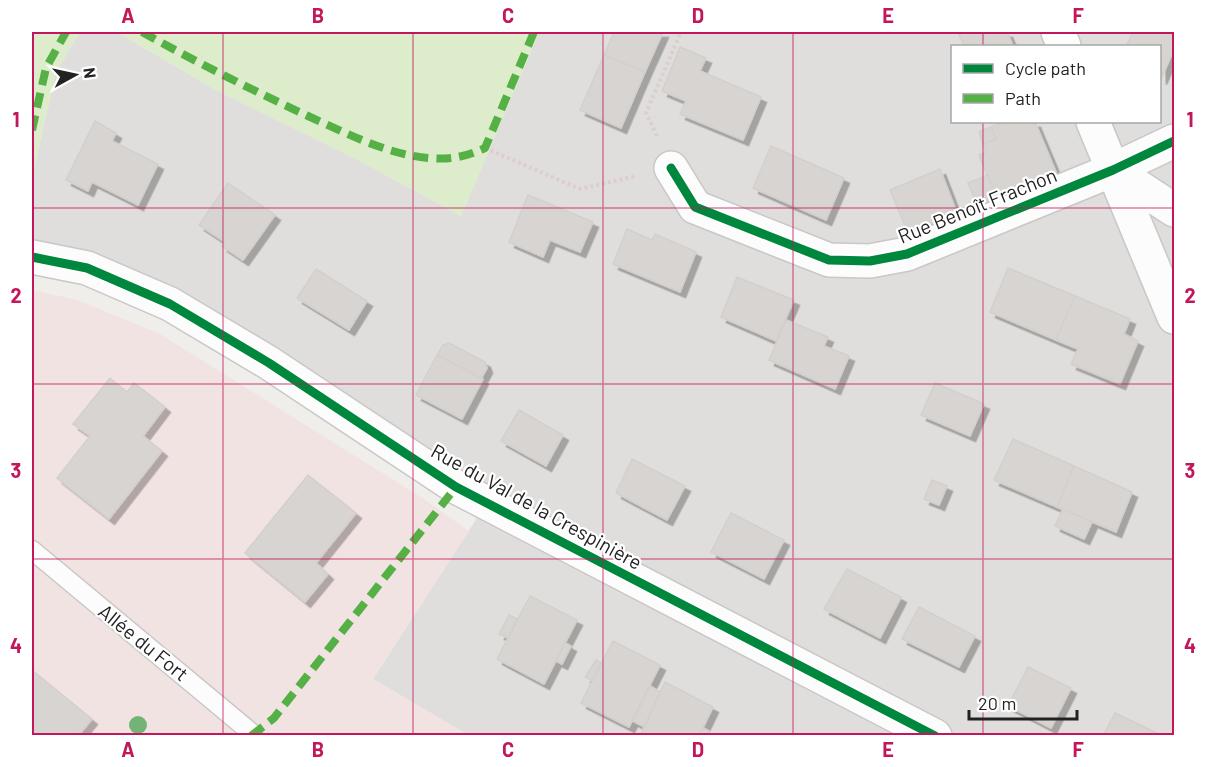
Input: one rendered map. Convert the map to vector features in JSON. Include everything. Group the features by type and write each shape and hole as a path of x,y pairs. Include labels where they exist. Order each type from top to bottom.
{"street":[{"path":"1094,123 1174,317"},
{"name":"Rue Benoît Frachon","path":"671,168 695,207 829,260 870,261 907,254 1113,170 1174,141"},
{"path":"1113,170 1174,210"},
{"name":"Rue du Val de la Crespinière","path":"32,257 87,268 170,304 269,363 456,487 935,735"}],"lane":[{"name":"Allée du Fort","path":"32,550 220,704 253,735"}],"path":[{"path":"485,148 580,189 671,168 646,113 681,32"}],"shaded area":[{"path":"80,32 117,32 214,89 362,162 461,216 539,32 1174,32 1174,735 468,735 373,679 486,504 87,268 32,257 32,178 56,72"},
{"path":"32,290 78,300 160,334 424,499 469,531 373,679 468,735 32,736"}],"green space":[{"path":"32,32 80,32 56,72 32,178"},
{"path":"117,32 539,32 461,216 362,162 214,89"}],"building":[{"path":"614,32 663,32 645,72 604,55"},
{"path":"958,32 1007,32 1013,45 964,45"},
{"path":"1133,32 1174,32 1174,49 1161,79 1161,45 1126,45"},
{"path":"680,47 706,58 700,71 761,97 743,140 680,114 686,101 662,91"},
{"path":"604,55 645,72 621,128 580,110"},
{"path":"95,121 116,133 112,141 158,164 138,205 92,182 88,191 66,180"},
{"path":"1001,123 1035,123 1056,172 996,197 979,155 986,152 983,144 996,139 991,127"},
{"path":"991,127 996,139 983,144 979,132"},
{"path":"771,146 844,178 826,220 753,188"},
{"path":"940,169 957,213 908,233 890,190"},
{"path":"988,175 996,197 977,205 968,183"},
{"path":"228,183 275,215 243,260 222,246 225,242 199,225"},
{"path":"528,195 593,222 580,252 550,240 543,257 509,242"},
{"path":"627,229 652,240 655,234 696,252 680,292 613,264"},
{"path":"1008,268 1075,296 1056,340 990,312"},
{"path":"316,269 367,301 349,330 297,298"},
{"path":"737,277 794,300 776,341 721,317"},
{"path":"1075,296 1130,319 1124,334 1138,341 1120,384 1071,364 1078,349 1056,340"},
{"path":"786,320 828,337 824,346 849,356 835,389 769,360"},
{"path":"449,343 485,362 487,368 481,379 437,355 443,345"},
{"path":"437,355 483,379 462,419 416,395"},
{"path":"110,378 127,392 134,383 165,407 143,436 162,451 109,519 57,478 90,436 73,424"},
{"path":"935,383 984,404 970,436 921,415"},
{"path":"519,410 563,435 546,466 501,441"},
{"path":"1013,439 1074,466 1057,507 994,480"},
{"path":"632,459 685,486 667,520 616,493"},
{"path":"1074,466 1132,492 1116,532 1057,507"},
{"path":"308,475 356,513 316,563 328,574 305,602 245,553"},
{"path":"932,480 947,486 939,505 924,499"},
{"path":"1063,509 1092,522 1084,539 1055,526"},
{"path":"731,513 784,540 764,579 711,552"},
{"path":"847,569 901,597 880,638 824,609"},
{"path":"530,596 577,620 544,684 497,659"},
{"path":"919,607 975,636 959,667 902,639"},
{"path":"509,615 517,619 508,638 499,634"},
{"path":"613,641 660,665 629,727 581,703"},
{"path":"565,643 571,646 562,664 556,661"},
{"path":"596,660 601,663 592,680 585,677"},
{"path":"1028,667 1071,688 1051,728 1008,706"},
{"path":"32,670 92,719 78,736 32,736"},
{"path":"665,682 713,707 699,736 640,736"},
{"path":"650,686 660,692 644,727 633,721"},
{"path":"1115,713 1159,734 1103,736"},
{"path":"703,728 709,731 707,736 699,736"}],"marked path":[{"path":"32,130 46,68 66,32"},
{"path":"142,32 245,86 352,136 412,156 443,159 464,156 485,148 534,32"},
{"path":"251,736 274,718 456,487"}],"cycle path":[{"path":"671,168 695,207 829,260 870,261 907,254 1113,170 1174,141"},
{"path":"32,257 87,268 170,304 269,363 456,487 935,736"}]}
